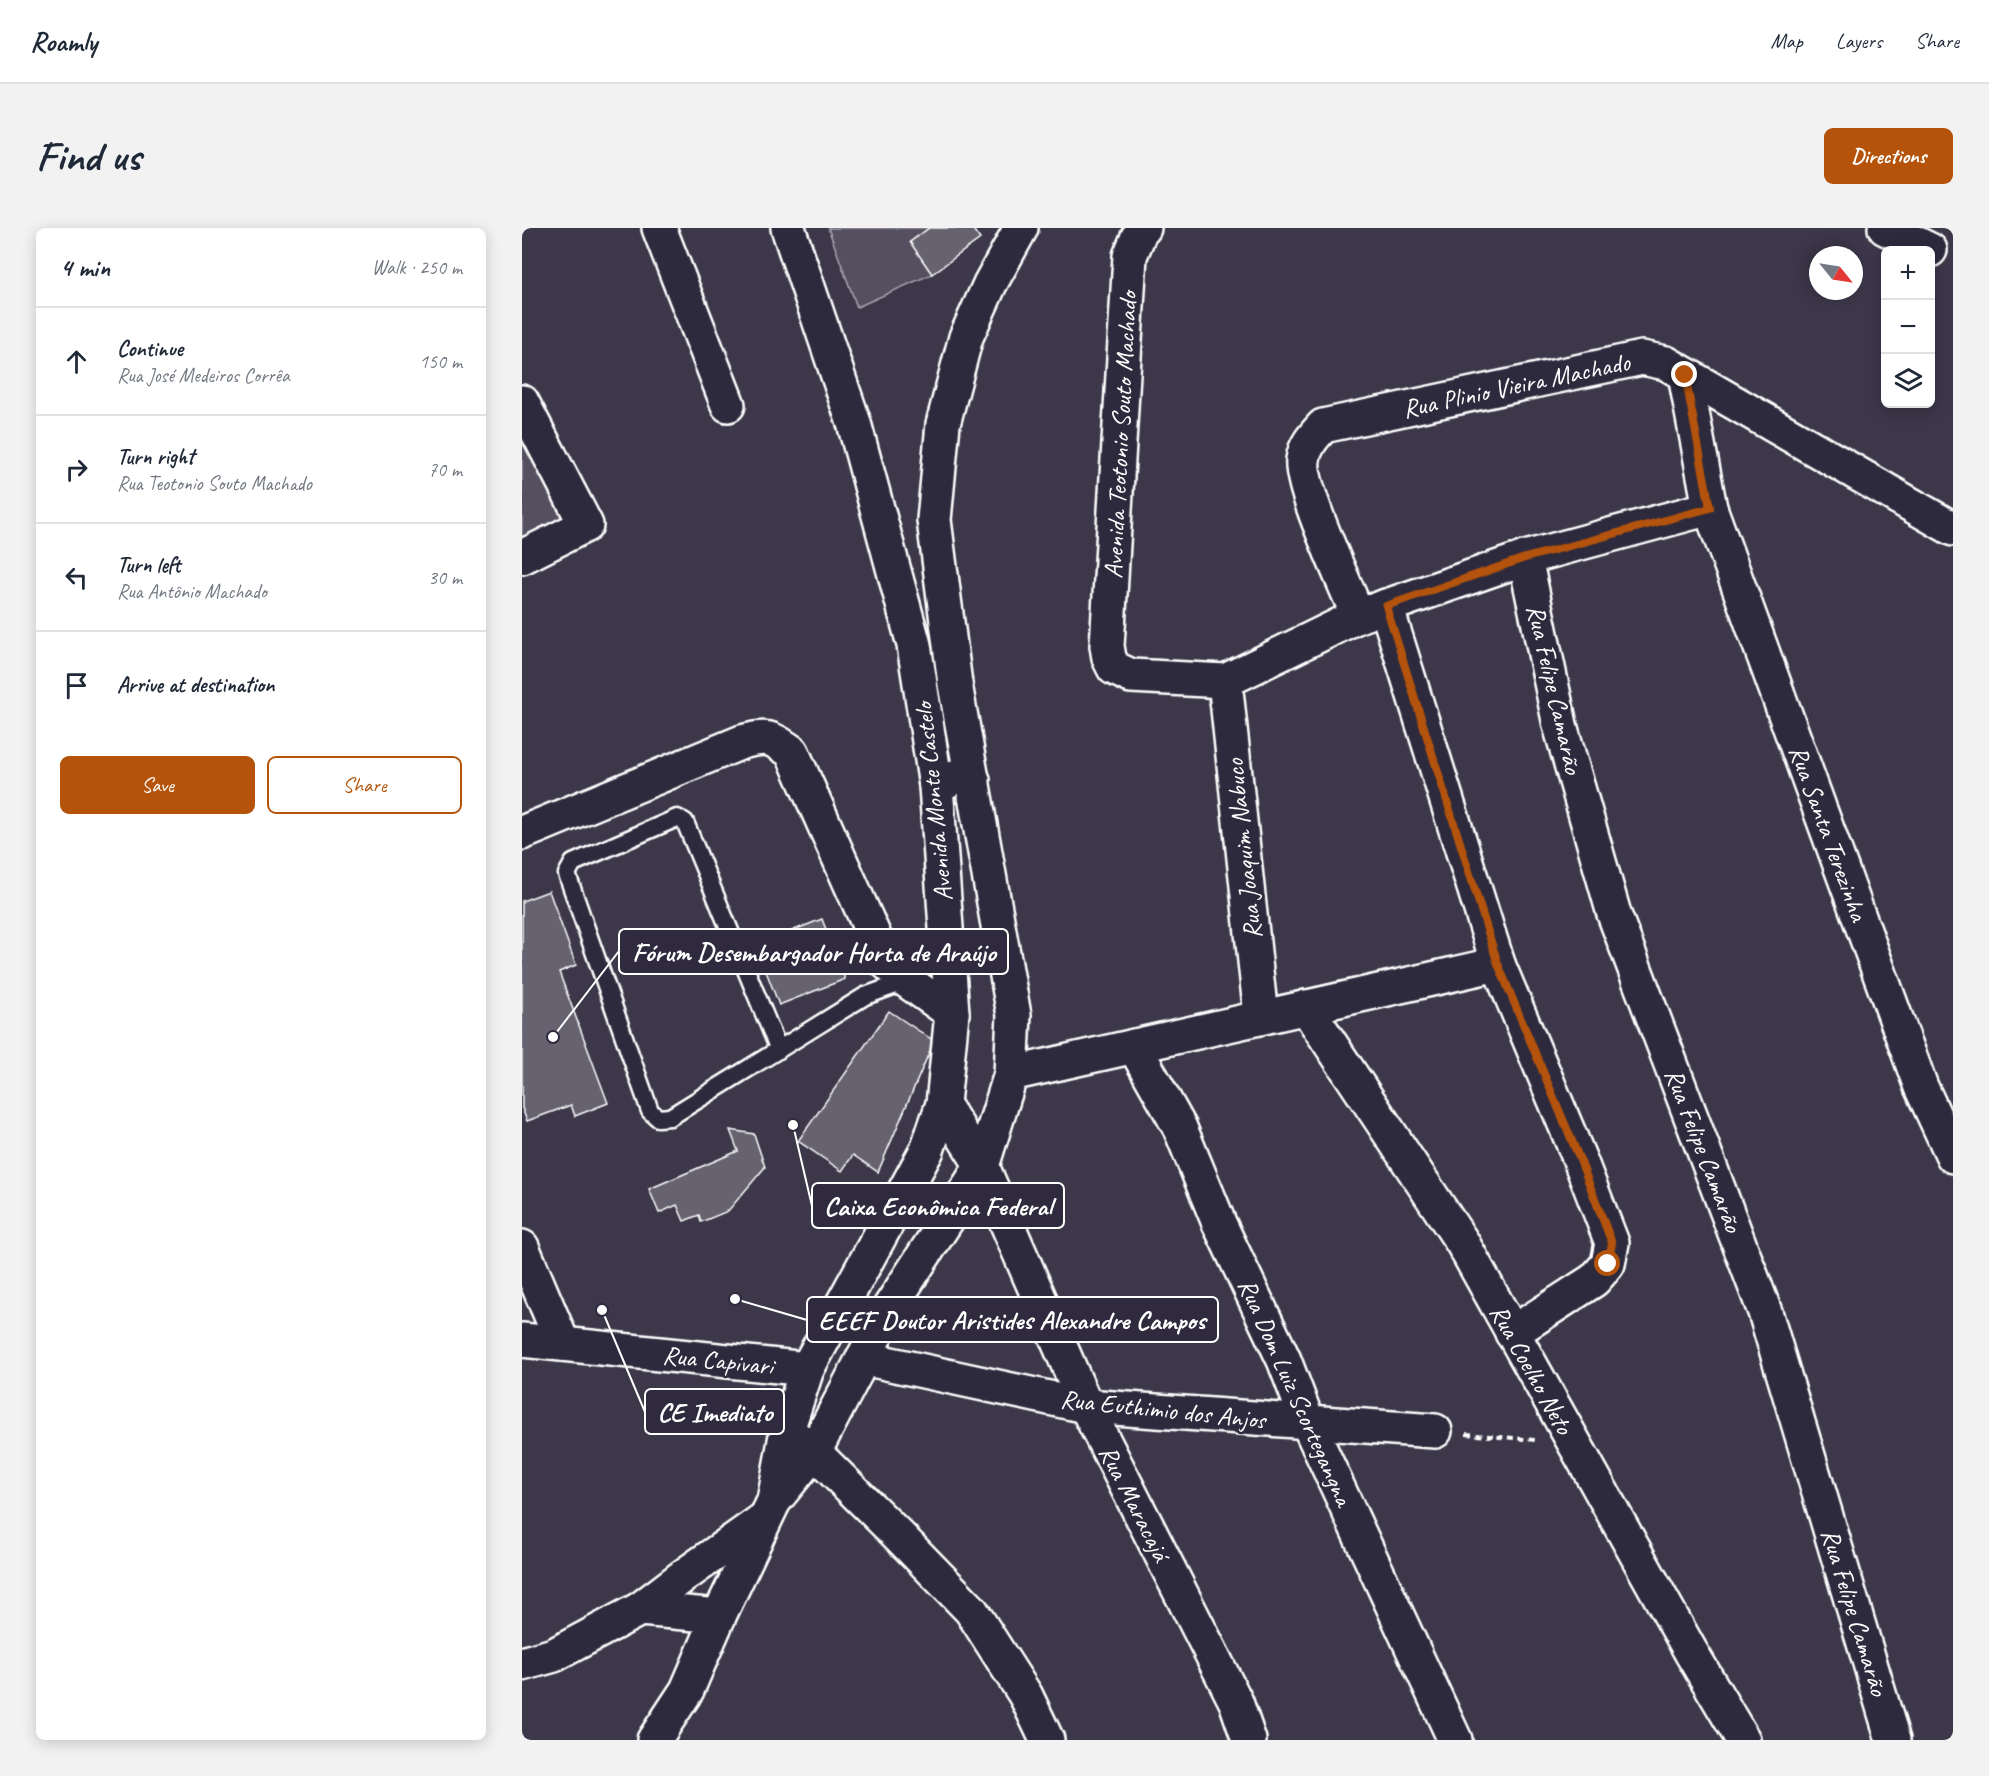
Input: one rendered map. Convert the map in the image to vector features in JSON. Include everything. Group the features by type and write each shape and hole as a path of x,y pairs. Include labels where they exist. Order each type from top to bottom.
{"street":[{"path":"659,228 728,405"},
{"name":"Avenida Monte Castelo","path":"769,1510 787,1430 807,1369 927,1150 943,1104 952,1013 935,778 911,634 854,423 788,228"},
{"path":"654,1740 687,1690 769,1510 814,1452 890,1307 982,1166 1011,1074 1014,1015 955,684 934,520 943,424 966,337 990,284 1021,228"},
{"name":"Avenida Teotonio Souto Machado","path":"1144,228 1130,256 1107,646 1109,658 1114,668 1131,676 1225,681"},
{"path":"1885,228 1920,246"},
{"path":"1935,253 1953,262"},
{"name":"Rua Plinio Vieira Machado","path":"1372,611 1308,492 1302,462 1309,441 1323,426 1642,358 1666,363 1953,529"},
{"name":"Rua Santa Terezinha","path":"1685,375 1710,508 1921,1087 1953,1156"},
{"path":"522,402 586,525 522,557"},
{"path":"1225,681 1372,611 1525,558 1710,508"},
{"name":"Rua Felipe Camarão","path":"1525,558 1560,725 1614,914 1765,1312 1893,1740"},
{"path":"1372,611 1498,964 1612,1243 1608,1264 1594,1280 1512,1333"},
{"name":"Rua Joaquim Nabuco","path":"1225,681 1261,1017"},
{"path":"955,684 935,778 957,776 973,780"},
{"path":"522,833 742,742 762,736 774,740 792,752 885,961 907,981 952,1013"},
{"path":"1011,1074 1498,964"},
{"name":"Rua Coelho Neto","path":"1306,1007 1462,1242 1690,1652 1743,1740"},
{"name":"Rua Dom Luiz Scortegangna","path":"1134,1046 1180,1128 1219,1223 1284,1360 1308,1423 1455,1740"},
{"name":"Rua Maracajá","path":"943,1104 982,1166 1086,1406 1236,1702 1249,1740"},
{"path":"522,1247 564,1344"},
{"name":"Rua Capivari","path":"522,1340 807,1369"},
{"name":"Rua Euthimio dos Anjos","path":"863,1358 1086,1406 1435,1431"},
{"path":"787,1430 814,1452 971,1610 1026,1696 1047,1740"},
{"path":"522,1664 554,1656 640,1609 769,1510"},
{"path":"640,1609 719,1616"}],"lane":[{"path":"779,1050 685,822 677,818 573,863 567,874 650,1111 658,1118 670,1117 779,1050 865,996 907,981"}],"path":[{"path":"1435,1431 1574,1443"}],"shaded area":[{"path":"828,228 929,228 910,242 932,274 857,307"},
{"path":"522,435 567,521 522,542"}],"building":[{"path":"929,228 972,228 980,239 932,274 910,242"},
{"path":"549,891 576,965 559,972 608,1103 575,1116 571,1105 527,1121 522,1108 522,901"},
{"path":"822,919 845,979 779,1005 756,945"},
{"path":"889,1011 934,1041 878,1172 853,1155 842,1171 798,1141"},
{"path":"730,1130 754,1134 765,1167 728,1211 701,1222 699,1215 684,1221 677,1205 659,1213 649,1189 738,1151"}],"place":[{"name":"Fórum Desembargador Horta de Araújo","path":"553,1037"},
{"name":"Caixa Econômica Federal","path":"793,1125"},
{"name":"EEEF Doutor Aristides Alexandre Campos","path":"735,1299"},
{"name":"CE Imediato","path":"602,1310"}],"route":[{"path":"1608,1264 1612,1243 1498,964 1386,606 1525,558 1710,508 1685,375"}]}
